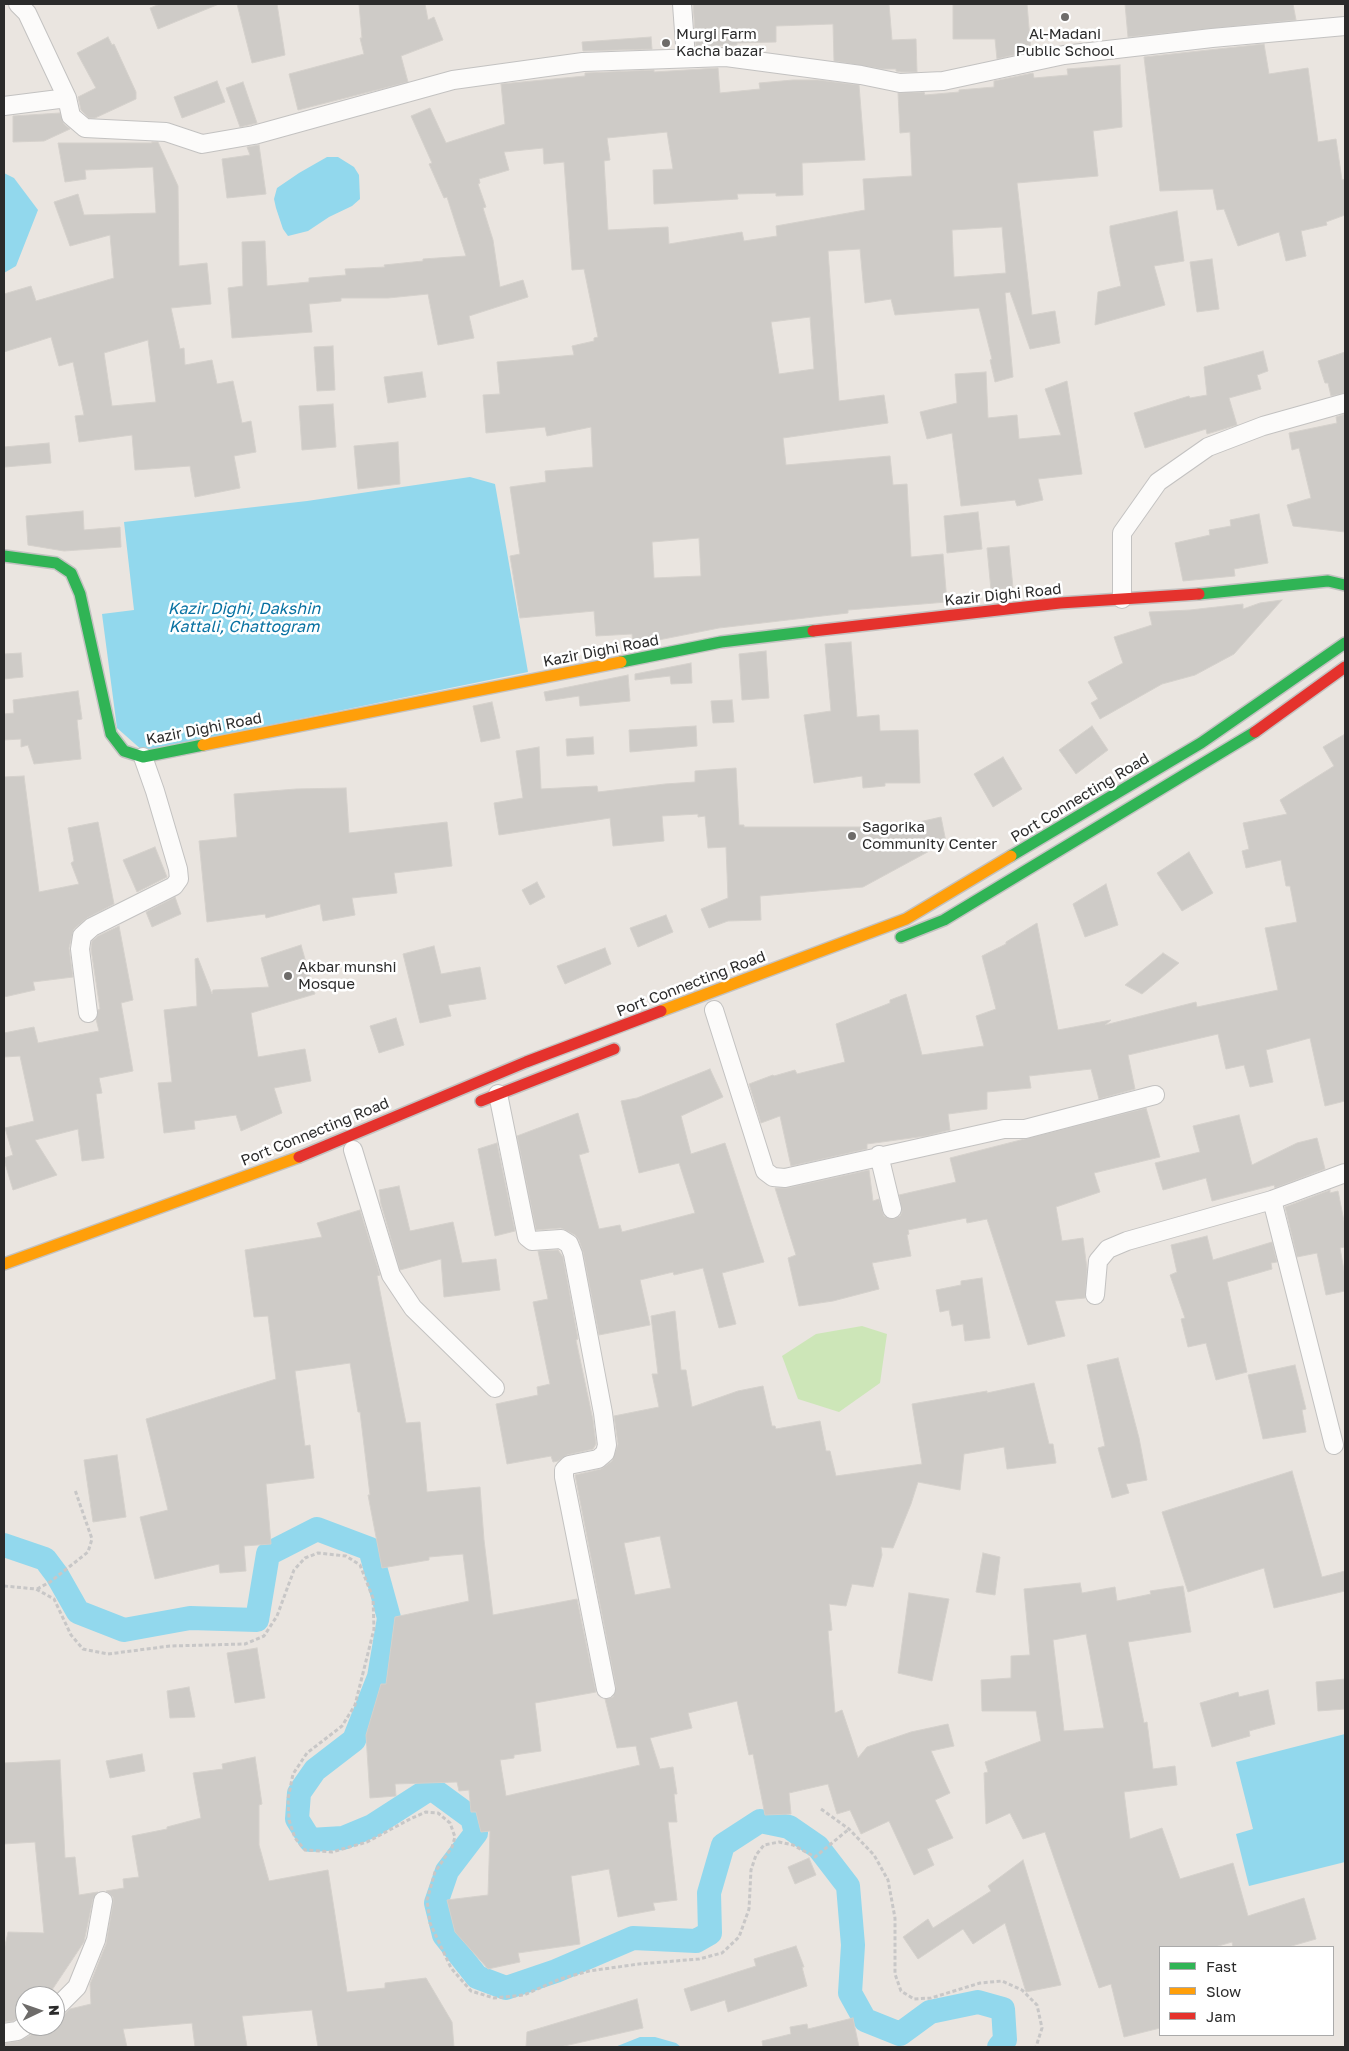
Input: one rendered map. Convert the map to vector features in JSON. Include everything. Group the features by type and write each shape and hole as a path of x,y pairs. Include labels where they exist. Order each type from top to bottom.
{"main road":[{"name":"Kazir Dighi Road","path":"4,556 56,563 71,572 80,594 111,734 124,751 143,757 721,642 1050,604 1194,595 1328,581 1345,585"},
{"name":"Port Connecting Road","path":"4,1264 300,1157 526,1062 906,919 1201,743 1345,642"},
{"path":"889,942 944,920 1247,738 1345,668"},
{"path":"471,1105 624,1045"}],"street":[{"path":"18,4 27,13 67,98 71,116 85,128 166,132 202,144 254,135 453,80 583,62 726,57 861,75 900,83 943,81 1064,55 1345,26"},
{"path":"682,4 686,58"},
{"path":"4,106 67,98"},
{"path":"1122,599 1122,533 1158,482 1208,447 1263,426 1345,403"},
{"path":"88,1012 80,948 82,936 92,927 174,886 179,878 155,791 143,757"},
{"path":"714,1010 766,1170 773,1177 785,1178 1004,1129 1025,1129 1155,1095"},
{"path":"498,1094 527,1237 532,1241 562,1239 569,1244 574,1254 603,1413 607,1446 605,1453 598,1459 569,1465 564,1470 564,1477 606,1689"},
{"path":"353,1150 391,1275 412,1308 495,1388"},
{"path":"879,1156 892,1209"},
{"path":"1095,1296 1098,1262 1108,1249 1127,1241 1272,1200 1345,1173"},
{"path":"1272,1200 1334,1445"},
{"path":"65,1999 77,1987 96,1940 103,1901"}],"path":[{"path":"36,1589 50,1582 88,1552 92,1539 75,1490"},
{"path":"4,1586 36,1589 54,1599 71,1635 83,1649 108,1654 170,1646 245,1644 264,1636 277,1616 294,1570 305,1558 318,1553 346,1556 360,1565 373,1598 374,1629 355,1706 342,1726 307,1753 293,1774 288,1798 289,1820 294,1838 304,1850 332,1852 367,1842 426,1812 438,1813 450,1823 454,1836 452,1848 435,1872 427,1900 430,1923 451,1968 471,1991 494,1998 524,1995 560,1979 589,1971 698,1959 722,1952 739,1937 749,1909 753,1863 756,1855 764,1845 778,1842 793,1845 815,1857 819,1856 849,1830"},
{"path":"821,1809 849,1830 874,1855 888,1880 895,1918 895,1974 901,1990 914,1999 931,1998 980,1983 1002,1982 1022,1990 1037,2005 1039,2013 1042,2028 1036,2047"}],"green space":[{"path":"862,1326 887,1334 880,1383 839,1412 798,1399 782,1356 816,1334"}],"water":[{"path":"327,157 338,157 354,167 359,175 360,199 352,206 329,217 308,231 288,236 283,229 276,208 274,199 277,188"},
{"path":"4,173 14,178 38,210 16,266 4,273"},
{"name":"Kazir Dighi, Dakshin Kattali, Chattogram","path":"470,477 495,484 528,672 143,751 117,728 102,614 134,610 124,522 307,501"},
{"path":"1345,1734 1345,1862 1249,1886 1236,1834 1253,1829 1236,1762"},
{"path":"640,2037 655,2037 676,2043 681,2047 615,2047"}],"building":[{"path":"160,4 219,4 158,29 150,8"},
{"path":"237,4 277,4 285,55 252,63"},
{"path":"359,4 425,4 428,20 434,17 443,40 401,56 408,82 298,110 289,74 364,54 360,38 362,38"},
{"path":"693,4 889,4 892,40 916,39 917,72 901,72 896,71 896,69 882,69 834,61 833,24 776,26 776,42 696,47"},
{"path":"953,4 1027,4 1031,51 997,59 995,39 953,39"},
{"path":"1125,4 1293,4 1296,20 1128,37"},
{"path":"108,37 112,45 114,44 136,92 136,99 95,118 89,118 81,110 78,97 96,88 77,53"},
{"path":"651,37 652,49 583,51 582,42"},
{"path":"1264,44 1269,74 1308,68 1318,142 1336,139 1342,180 1345,179 1345,215 1326,222 1327,225 1301,231 1306,256 1286,261 1279,232 1238,246 1224,209 1217,210 1213,189 1160,191 1144,57"},
{"path":"1120,65 1122,127 1093,131 1098,176 1017,183 1032,315 1055,311 1060,343 1030,349 1010,292 1005,293 1013,377 995,382 990,360 992,359 979,308 895,315 891,299 865,303 860,249 828,251 839,401 884,395 888,423 783,438 786,465 890,456 893,485 907,484 911,557 943,554 947,602 848,610 848,613 719,628 633,645 632,634 596,636 594,611 520,618 510,556 520,554 510,487 546,482 545,471 593,467 591,427 547,436 545,427 486,433 483,395 500,394 497,362 574,355 572,346 594,341 594,338 598,337 584,269 572,270 564,162 544,164 543,148 504,152 509,170 479,179 480,183 478,184 486,207 483,208 493,240 500,287 523,280 528,297 469,316 474,338 438,345 428,294 388,298 341,298 341,301 309,304 312,332 232,338 228,288 243,286 242,242 265,241 267,286 309,282 309,278 346,275 345,269 385,267 384,265 423,261 423,259 466,256 447,197 444,198 429,164 432,163 411,116 430,108 446,143 505,124 501,84 585,76 585,73 654,70 654,72 718,68 720,93 760,89 759,83 793,80 818,80 859,85 865,160 802,163 803,195 776,196 776,193 737,194 738,199 654,204 653,170 673,169 667,132 607,138 610,160 604,161 608,230 668,227 669,244 742,232 744,241 777,236 776,226 865,210 863,179 912,176 910,132 900,133 898,93 924,92 925,95 959,92 959,90 994,87 994,81 1033,73 1034,78 1068,75 1067,69","holes":["1002,227 1006,273 954,277 952,230","810,317 814,369 779,374 771,322","699,538 701,576 654,578 652,542"]},
{"path":"217,81 225,102 182,118 174,97"},
{"path":"243,82 257,123 240,127 226,88"},
{"path":"60,113 64,124 70,129 44,141 13,142 13,116"},
{"path":"158,142 178,186 179,266 207,263 211,304 171,308 180,349 184,348 185,365 212,360 217,384 233,381 242,423 251,421 256,452 234,456 240,488 195,497 190,466 135,470 132,435 79,442 75,416 84,415 73,362 59,366 51,337 4,352 4,294 31,286 36,301 114,278 110,235 70,246 54,202 78,194 84,215 156,213 153,167 85,170 86,179 65,182 58,143","holes":["148,340 156,402 112,406 104,353"]},
{"path":"259,145 266,194 227,198 222,159 250,155 247,147"},
{"path":"1177,211 1184,261 1154,266 1165,305 1095,325 1098,292 1121,286 1110,226"},
{"path":"1212,259 1219,309 1197,312 1190,262"},
{"path":"333,346 335,390 317,391 314,347"},
{"path":"1263,351 1268,371 1257,375 1261,389 1229,398 1237,425 1207,434 1206,429 1145,448 1134,413 1189,396 1190,398 1207,395 1204,367"},
{"path":"1345,352 1345,393 1331,396 1328,383 1325,383 1318,361"},
{"path":"422,372 426,397 388,403 384,377"},
{"path":"986,372 988,418 1017,415 1019,439 1061,435 1045,389 1067,381 1082,474 1038,479 1043,500 1017,506 1015,500 961,506 952,433 927,439 920,412 957,403 955,374"},
{"path":"333,404 336,447 302,450 299,406"},
{"path":"1345,414 1345,532 1293,526 1287,505 1311,498 1299,448 1292,450 1289,433 1337,423 1336,417"},
{"path":"398,442 400,484 358,489 354,446"},
{"path":"49,443 51,463 5,467 4,447"},
{"path":"83,511 84,530 120,527 121,547 64,551 28,545 26,516"},
{"path":"978,512 982,549 947,553 944,516"},
{"path":"1259,514 1268,563 1234,569 1235,576 1183,581 1175,543 1210,535 1209,530 1231,526 1230,520"},
{"path":"1009,546 1013,588 991,590 987,548"},
{"path":"1282,600 1234,654 1195,675 1162,684 1100,719 1091,703 1098,699 1088,682 1123,663 1114,637 1152,625 1149,612 1243,604 1243,609 1260,603"},
{"path":"851,642 857,717 879,715 880,731 918,730 920,783 885,783 885,786 863,788 862,776 814,783 804,715 831,711 825,644"},
{"path":"766,651 769,698 742,700 739,654"},
{"path":"21,653 23,677 4,679 4,654"},
{"path":"691,663 692,683 671,684 670,676 635,680 635,674"},
{"path":"628,675 630,701 580,706 579,696 546,701 544,692"},
{"path":"78,691 82,719 77,720 81,759 34,764 28,745 21,747 21,739 4,740 4,714 14,713 13,700"},
{"path":"732,700 734,722 713,723 711,701"},
{"path":"492,702 500,738 481,742 473,706"},
{"path":"696,726 697,746 630,752 629,730"},
{"path":"1092,726 1108,750 1076,774 1059,750"},
{"path":"1345,734 1345,1101 1325,1106 1310,1038 1266,1050 1273,1082 1250,1087 1244,1065 1226,1069 1218,1034 1128,1055 1135,1089 1099,1099 1091,1069 1029,1076 1031,1088 987,1092 987,1109 948,1114 950,1130 926,1136 867,1144 867,1149 791,1166 780,1116 761,1123 749,1084 773,1075 795,1070 797,1074 845,1062 836,1024 890,1003 890,1000 906,994 922,1055 984,1046 976,1016 996,1009 982,956 1006,944 1006,942 1037,923 1058,1030 1111,1020 1105,1025 1196,1002 1197,1007 1278,990 1265,928 1297,922 1290,886 1286,886 1281,860 1246,868 1242,851 1249,849 1243,823 1287,814 1280,800 1334,766 1323,747"},
{"path":"593,737 594,754 567,756 566,739"},
{"path":"539,747 541,789 597,786 598,792 695,782 695,771 736,768 739,825 744,825 744,827 897,827 941,817 946,842 863,887 760,896 761,920 728,921 709,928 701,909 728,898 726,847 708,848 705,816 698,817 698,814 662,816 664,841 613,846 610,818 499,835 494,803 523,798 516,751"},
{"path":"1003,757 1022,789 993,807 974,774"},
{"path":"24,776 39,892 79,884 71,863 74,861 68,828 98,822 114,904 87,918 74,929 69,948 73,977 33,982 35,990 4,997 4,777"},
{"path":"346,788 349,833 447,822 452,866 394,873 397,893 352,898 355,915 323,921 320,904 266,918 265,914 207,922 199,841 237,837 234,794 296,789"},
{"path":"155,847 167,877 137,892 123,860"},
{"path":"1189,852 1213,893 1182,911 1157,873"},
{"path":"537,882 545,897 530,905 522,890"},
{"path":"1106,884 1118,925 1085,937 1073,904"},
{"path":"175,897 181,914 152,927 146,912"},
{"path":"666,915 673,932 638,947 630,928"},
{"path":"119,926 133,1000 121,1003 133,1071 99,1078 102,1093 96,1094 104,1158 82,1161 78,1129 35,1140 57,1175 13,1190 4,1160 4,1158 13,1155 5,1128 34,1121 20,1056 4,1057 4,1033 34,1027 38,1043 99,1031 96,1019 100,1009 91,949 92,941"},
{"path":"301,945 315,994 251,1013 258,1057 305,1049 311,1081 274,1088 282,1113 241,1131 236,1115 194,1121 195,1129 164,1133 158,1083 172,1082 164,1010 197,1006 195,959 198,958 212,994 213,990 269,987 261,958"},
{"path":"434,946 441,974 480,967 486,999 448,1005 451,1016 420,1023 403,954"},
{"path":"605,948 611,964 565,984 557,966"},
{"path":"1163,953 1179,963 1142,994 1125,985"},
{"path":"396,1018 404,1045 379,1053 370,1026"},
{"path":"710,1069 723,1097 681,1116 691,1154 725,1143 764,1262 722,1273 736,1324 719,1328 703,1268 674,1275 673,1272 640,1280 650,1325 599,1335 579,1240 575,1235 561,1228 536,1230 517,1136 578,1113 589,1152 579,1155 599,1229 620,1225 622,1232 695,1213 679,1163 639,1173 621,1101 637,1098"},
{"path":"1146,1108 1160,1157 1094,1173 1100,1192 1056,1207 1062,1241 1083,1238 1087,1269 1085,1298 1055,1301 1065,1336 1028,1345 987,1219 967,1223 966,1218 908,1230 909,1234 907,1235 911,1256 872,1263 879,1289 833,1301 799,1306 788,1258 796,1255 775,1188 787,1188 869,1170 873,1201 879,1199 884,1216 894,1219 900,1216 902,1212 899,1195 956,1182 950,1158"},
{"path":"1239,1115 1252,1165 1297,1143 1317,1138 1325,1169 1275,1188 1274,1185 1212,1201 1206,1178 1163,1190 1155,1163 1200,1152 1193,1126"},
{"path":"497,1143 515,1231 495,1236 478,1149"},
{"path":"399,1186 410,1231 453,1222 462,1263 496,1259 500,1290 444,1297 441,1259 400,1270 381,1204 379,1190"},
{"path":"1330,1190 1330,1193 1338,1191 1345,1226 1345,1247 1340,1248 1345,1276 1345,1291 1326,1295 1317,1253 1297,1257 1285,1207"},
{"path":"360,1210 380,1275 377,1276 406,1423 420,1422 427,1492 480,1487 493,1615 577,1599 596,1692 535,1703 541,1751 514,1755 514,1758 500,1760 506,1796 640,1765 636,1746 617,1748 605,1699 613,1697 616,1687 575,1475 601,1469 612,1461 618,1444 614,1416 659,1407 652,1374 658,1374 651,1316 675,1311 681,1370 686,1370 692,1407 738,1391 763,1386 772,1426 775,1426 776,1429 820,1421 826,1451 830,1451 836,1476 922,1464 912,1404 987,1391 987,1393 1034,1383 1049,1444 1053,1444 1056,1463 1007,1469 1004,1447 964,1454 960,1490 918,1482 893,1548 881,1547 882,1555 873,1587 852,1584 846,1606 829,1604 832,1630 828,1631 835,1713 842,1710 858,1758 867,1747 911,1732 948,1724 954,1746 931,1751 950,1793 935,1800 953,1838 927,1849 934,1865 914,1875 889,1821 861,1834 850,1810 837,1814 828,1784 789,1793 791,1814 765,1815 753,1754 749,1755 737,1701 688,1713 692,1728 650,1738 660,1769 673,1767 677,1794 674,1794 677,1822 668,1822 677,1900 653,1903 655,1910 618,1917 609,1869 571,1876 580,1944 518,1953 520,1962 488,1969 455,1932 447,1900 488,1895 490,1831 481,1832 476,1812 471,1812 469,1790 459,1791 457,1782 395,1784 396,1796 370,1798 366,1735 381,1684 386,1684 395,1617 469,1601 463,1554 429,1557 429,1560 382,1568 368,1495 370,1495 360,1412 358,1412 350,1363 295,1371 305,1446 310,1445 314,1478 266,1484 271,1544 244,1546 246,1571 220,1573 219,1564 155,1579 140,1517 168,1510 146,1419 276,1379 268,1316 254,1317 245,1250 322,1237 317,1223","holes":["660,1536 671,1588 635,1595 624,1543"]},
{"path":"1207,1236 1213,1260 1272,1242 1277,1262 1271,1263 1272,1269 1227,1282 1247,1372 1216,1380 1206,1343 1188,1347 1181,1319 1185,1318 1170,1275 1177,1272 1171,1245"},
{"path":"558,1250 563,1257 578,1339 576,1340 593,1420 596,1444 593,1449 567,1455 558,1461 553,1462 551,1456 507,1464 496,1404 538,1395 537,1387 550,1384 533,1302 548,1299 538,1251"},
{"path":"982,1278 990,1338 965,1341 963,1324 952,1326 949,1310 940,1312 936,1290 961,1285 961,1281"},
{"path":"1118,1358 1139,1438 1147,1480 1126,1484 1129,1493 1112,1498 1098,1448 1105,1446 1087,1365"},
{"path":"1295,1365 1306,1409 1302,1410 1306,1432 1263,1439 1248,1375"},
{"path":"117,1455 126,1517 93,1522 84,1460"},
{"path":"1292,1471 1322,1577 1345,1571 1345,1591 1274,1608 1264,1568 1188,1592 1162,1512"},
{"path":"983,1553 1000,1557 995,1595 976,1592"},
{"path":"1080,1583 1082,1593 1115,1587 1117,1601 1151,1594 1150,1591 1183,1586 1191,1632 1128,1642 1144,1723 1147,1722 1153,1769 1175,1766 1177,1785 1124,1792 1130,1839 1162,1828 1180,1879 1233,1863 1248,1916 1304,1898 1316,1939 1292,1946 1233,1946 1232,1942 1218,1946 1159,1946 1159,2028 1124,2037 1111,1984 1099,1988 1045,1832 1023,1839 1010,1813 986,1824 984,1773 988,1772 985,1762 1041,1741 1036,1711 982,1711 981,1680 1011,1678 1011,1656 1030,1655 1024,1589","holes":["1086,1634 1104,1728 1064,1731 1053,1640"]},
{"path":"909,1593 949,1599 932,1681 898,1673"},
{"path":"257,1648 265,1698 235,1703 227,1653"},
{"path":"1345,1679 1345,1709 1318,1711 1316,1682"},
{"path":"189,1687 195,1717 170,1718 167,1691"},
{"path":"1268,1690 1275,1724 1249,1731 1250,1736 1212,1747 1200,1703 1238,1692 1239,1697"},
{"path":"142,1754 145,1771 110,1778 106,1761"},
{"path":"255,1757 262,1804 259,1805 259,1845 269,1881 328,1870 347,1992 385,1988 385,1983 426,1978 452,2022 454,2047 318,2047 312,2010 242,2016 247,2047 195,2047 192,2023 123,2029 127,2047 4,2047 4,2043 19,2041 29,2036 65,2036 65,2014 70,2009 91,2004 90,1984 106,1944 113,1903 113,1897 106,1891 124,1888 123,1879 139,1877 132,1836 167,1829 167,1827 201,1818 193,1773 223,1769 222,1764"},
{"path":"60,1760 65,1858 75,1857 79,1895 98,1892 93,1899 84,1942 55,1986 15,1986 15,2020 4,2022 4,1950 8,1932 44,1933 35,1842 4,1844 4,1763"},
{"path":"809,1858 816,1875 795,1884 788,1867"},
{"path":"1023,1860 1061,1985 1026,1992 1005,1923 973,1944 963,1929 918,1959 903,1937 928,1919 933,1928 991,1891 988,1886"},
{"path":"796,1946 804,1967 802,1967 807,1986 728,2012 725,2000 691,2011 684,1989 756,1966 754,1959"},
{"path":"637,1999 643,2028 560,2047 526,2047 527,2032"},
{"path":"853,2018 859,2047 763,2047 762,2041 791,2034 790,2027 807,2024 808,2029"}],"waterway":[{"path":"4,1545 45,1559 57,1575 78,1612 124,1630 190,1618 257,1620 268,1554 317,1529 370,1549 389,1618 379,1677 354,1740 315,1770 299,1793 297,1819 310,1840 343,1838 372,1826 431,1788 472,1818 476,1833 447,1871 436,1903 444,1935 477,1977 506,1988 556,1971 633,1938 696,1941 710,1933 709,1893 723,1845 760,1821 789,1827 818,1847 848,1886 853,1945 850,1993 865,2020 900,2034 930,2012 978,2002 1003,2009 1005,2040 999,2047"}],"traffic: fast":[{"path":"4,556 56,563 71,573 80,594 111,734 124,751 143,757 203,745"},
{"path":"1199,594 1328,581 1345,585"},
{"path":"621,662 721,642 813,631"},
{"path":"1011,856 1201,743 1345,643"},
{"path":"901,937 944,920 1255,732"}],"traffic: slow":[{"path":"203,745 621,662"},
{"path":"661,1011 906,919 1011,856"},
{"path":"4,1264 299,1157"}],"traffic: jam":[{"path":"813,631 1060,603 1199,594"},
{"path":"1255,732 1345,667"},
{"path":"299,1157 526,1062 661,1011"},
{"path":"481,1101 614,1049"}],"place":[{"name":"Al-Madani Public School","path":"1065,17"},
{"name":"Murgi Farm Kacha bazar","path":"666,43"},
{"name":"Sagorika Community Center","path":"852,836"},
{"name":"Akbar munshi Mosque","path":"288,976"}]}
